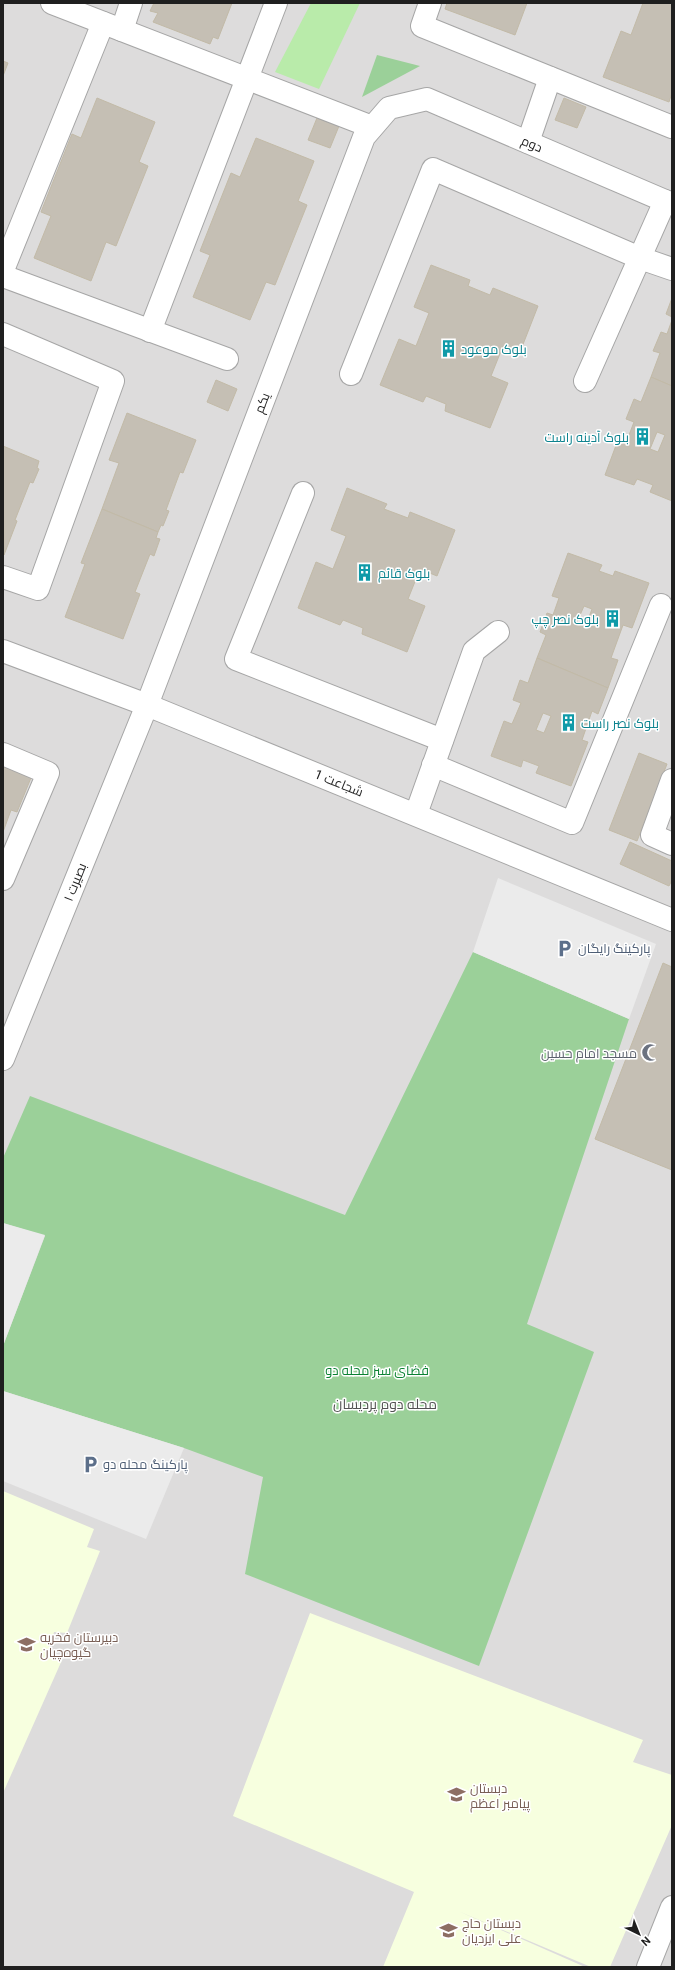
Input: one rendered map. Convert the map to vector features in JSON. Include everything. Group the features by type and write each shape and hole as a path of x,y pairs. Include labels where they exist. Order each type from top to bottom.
{"street":[{"path":"52,3 372,127"},
{"path":"3,270 112,26 131,3"},
{"path":"150,331 276,3"},
{"path":"430,3 422,26 672,127"},
{"path":"528,142 550,78"},
{"name":"دوم","path":"389,108 427,99 668,202"},
{"name":"یکم","path":"147,705 364,136 389,108"},
{"path":"351,374 434,169 640,258 672,269"},
{"path":"585,382 640,258 668,202"},
{"path":"3,276 227,359"},
{"path":"3,334 113,381 38,590 3,577"},
{"path":"302,493 236,659 442,740"},
{"path":"433,765 572,823 661,605"},
{"path":"416,814 474,651 498,632"},
{"name":"شجاعت 1","path":"3,651 147,705 672,920"},
{"name":"بصیرت ۱","path":"3,1059 147,705"},
{"path":"3,754 48,773 3,879"},
{"path":"672,780 652,834 672,844"},
{"path":"648,1967 672,1907"}],"shaded area":[{"path":"3,3 672,3 672,1967 3,1967"},
{"name":"پارکینگ رایگان","path":"498,878 656,944 629,1019 473,952"},
{"path":"3,1223 45,1235 3,1346"},
{"name":"پارکینگ محله دو","path":"3,1391 184,1448 146,1539 3,1481"},
{"name":"دبیرستان فخریه گیوه‌چیان","path":"3,1491 94,1529 87,1547 100,1551 67,1633 54,1632 48,1654 62,1660 3,1793"},
{"name":"دبستان پیامبر ا‌عظم","path":"310,1613 643,1740 633,1762 672,1775 672,1825 610,1967 591,1967 458,1911 585,1967 383,1967 414,1892 233,1816"}],"green space":[{"path":"311,3 360,3 319,89 275,72"},
{"path":"377,55 420,66 362,97"},
{"name":"فضای سبز محله دو","path":"473,952 629,1019 527,1324 594,1352 479,1666 245,1574 263,1477 184,1448 3,1391 3,1346 45,1236 3,1223 3,1158 30,1096 345,1215"}],"building":[{"path":"154,3 232,3 218,39 213,37 210,44 153,22 158,13 150,11"},
{"path":"447,3 527,3 515,35 445,9"},
{"path":"643,3 672,3 672,93 669,102 603,77 621,31 631,35"},
{"path":"3,61 8,63 3,76"},
{"path":"97,98 155,122 139,162 148,166 116,246 106,242 91,281 34,258 51,216 41,212 72,134 81,138"},
{"path":"564,98 586,107 577,128 555,120"},
{"path":"317,118 339,126 330,148 308,140"},
{"path":"256,138 314,161 298,201 307,205 275,285 266,282 250,320 193,297 210,255 200,251 231,173 240,177"},
{"name":"بلوک موعود","path":"431,265 470,280 468,286 490,295 493,288 538,306 520,352 503,346 491,376 508,383 490,428 445,411 446,404 426,396 423,402 380,385 399,339 416,346 429,313 414,307"},
{"path":"672,298 672,317 666,314"},
{"path":"672,320 672,386 651,377 660,353 653,351 661,332 667,334"},
{"name":"بلوک آدینه راست","path":"651,377 672,386 672,501 650,492 653,485 637,479 634,485 605,475 618,440 626,443 634,422 626,419 634,399 641,402","holes":["657,432 665,435 658,452 650,449"]},
{"path":"216,380 237,389 228,411 207,402"},
{"path":"127,413 196,440 183,473 180,472 166,510 169,511 163,526 161,525 158,532 102,509 119,463 109,460"},
{"path":"3,446 39,461 37,468 39,469 33,483 30,482 15,520 17,521 4,555"},
{"name":"بلوک قائم","path":"347,488 387,504 384,509 408,518 410,512 455,530 437,576 420,569 408,599 425,606 407,652 362,634 363,628 343,620 340,625 298,608 316,562 333,569 346,536 331,530"},
{"path":"102,509 158,532 156,538 160,539 154,556 150,554 135,592 140,594 123,639 65,617 85,564 81,563"},
{"name":"بلوک نصر چپ","path":"568,553 602,565 599,571 613,576 615,571 649,583 632,628 623,625 611,658 618,660 608,688 537,658 546,635 540,632 547,613 553,615 559,598 552,596","holes":["584,606 592,609 586,625 577,622"]},
{"name":"بلوک نصر راست","path":"537,658 608,688 598,714 592,711 582,740 588,742 571,786 536,773 539,766 523,760 521,767 491,756 504,721 512,724 521,703 513,700 520,680 528,683","holes":["543,713 551,716 544,733 536,730"]},
{"path":"639,753 667,764 637,841 609,830"},
{"path":"3,755 35,768 17,812 11,810 3,832"},
{"path":"630,842 672,861 672,880 669,886 620,864"},
{"name":"مسجد امام حسین","path":"663,963 672,967 672,1170 595,1139"}],"place":[{"name":"بلوک موعود","path":"448,349"},
{"name":"بلوک آدینه راست","path":"642,437"},
{"name":"بلوک قائم","path":"365,573"},
{"name":"بلوک نصر چپ","path":"612,619"},
{"name":"بلوک نصر راست","path":"568,723"},
{"name":"پارکینگ رایگان","path":"565,948"},
{"name":"مسجد امام حسین","path":"650,1053"},
{"name":"پارکینگ محله دو","path":"90,1464"},
{"name":"دبیرستان فخریه گیوه‌چیان","path":"27,1644"},
{"name":"دبستان پیامبر ا‌عظم","path":"457,1795"},
{"name":"دبستان حاج علی ایزدیان","path":"449,1930"}],"district":[{"name":"محله دوم پردیسان","path":"385,1404"}]}
